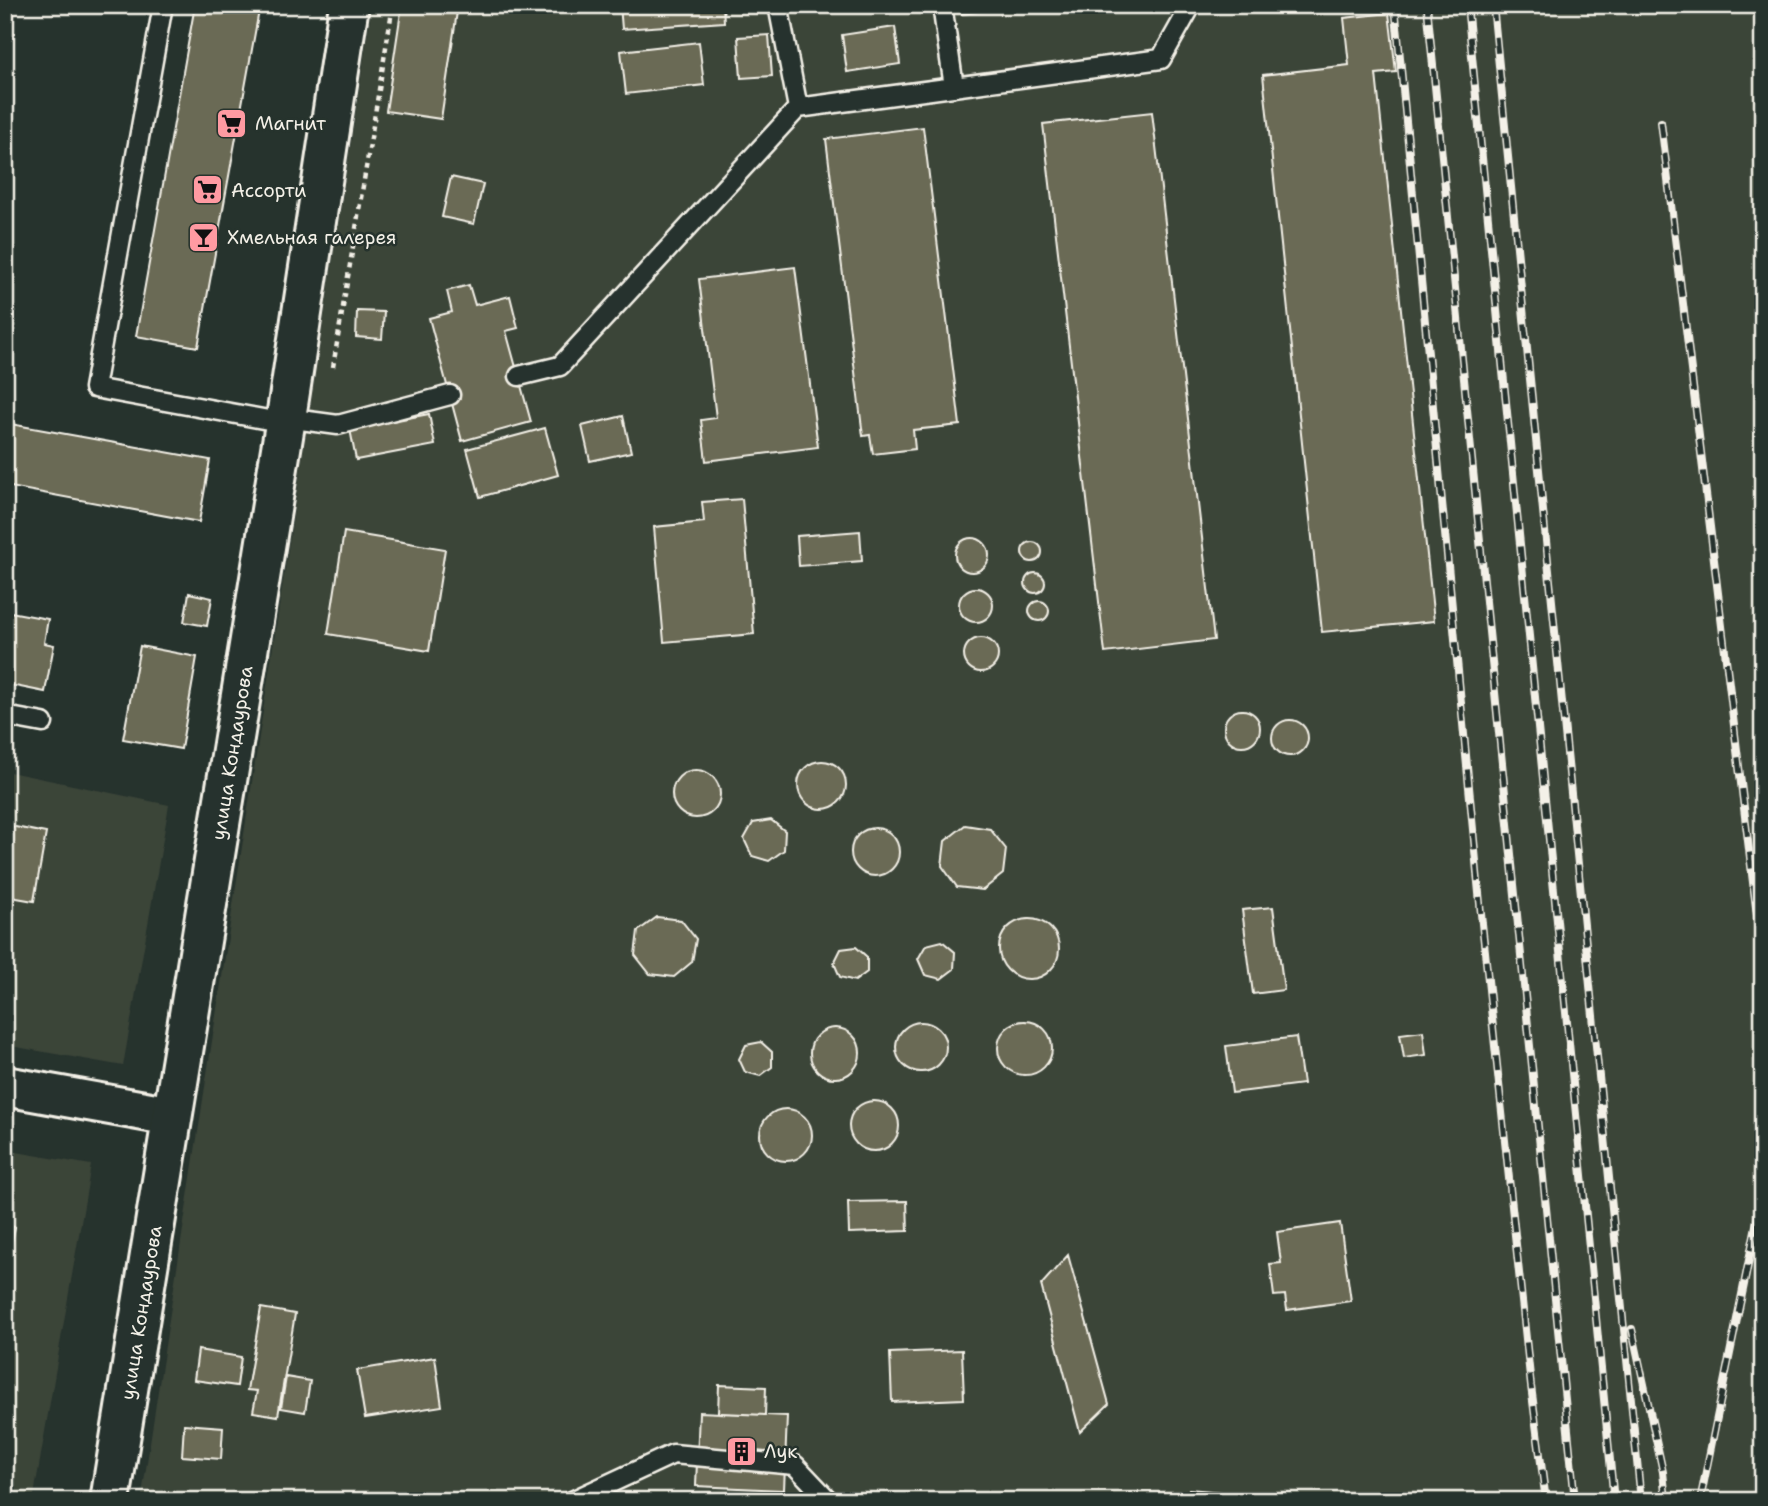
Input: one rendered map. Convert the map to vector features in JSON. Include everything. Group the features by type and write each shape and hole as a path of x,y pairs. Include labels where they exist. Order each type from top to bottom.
{"street":[{"name":"улица Кондаурова","path":"110,1501 285,421 349,5"},
{"path":"5,1086 172,1116"}],"lane":[{"path":"163,5 94,388 285,421 338,425 450,395"},
{"path":"778,5 797,108"},
{"path":"942,5 954,87"},
{"path":"519,376 560,366 797,108 1161,60 1188,11 1188,5"},
{"path":"5,716 43,723"},
{"path":"572,1501 673,1454 794,1465 829,1501"}],"path":[{"path":"332,369 393,5"}],"shaded area":[{"path":"372,5 1763,5 1763,1501 141,1501"},
{"path":"5,771 169,805 123,1066 5,1045"},
{"path":"5,1150 91,1165 33,1501 5,1501"}],"building":[{"path":"195,5 260,5 198,347 136,336"},
{"path":"402,5 458,5 441,119 386,111"},
{"path":"620,5 723,5 724,22 622,29"},
{"path":"816,5 857,5 817,10"},
{"path":"960,5 995,5 996,10 962,14"},
{"path":"1389,13 1396,72 1376,74 1434,621 1322,632 1263,75 1349,65 1344,18"},
{"path":"895,27 900,64 847,72 842,35"},
{"path":"769,35 772,76 741,78 738,37"},
{"path":"699,42 704,85 626,94 621,51"},
{"path":"1152,112 1214,640 1105,653 1043,124"},
{"path":"923,127 960,425 913,430 915,449 873,454 870,435 863,436 826,139"},
{"path":"451,177 483,184 474,224 442,217"},
{"path":"795,267 818,447 706,461 701,420 716,418 699,279"},
{"path":"469,285 475,305 510,296 518,328 506,331 531,422 462,441 429,318 452,312 447,291"},
{"path":"357,311 384,312 382,339 356,337"},
{"path":"429,414 435,445 356,460 350,429"},
{"path":"623,416 631,452 590,461 582,426"},
{"path":"5,423 210,460 199,522 5,486"},
{"path":"545,428 558,475 480,497 467,449"},
{"path":"742,499 754,634 664,642 654,527 704,522 702,502"},
{"path":"860,531 862,561 799,566 797,536"},
{"path":"344,532 445,549 429,651 328,634"},
{"path":"972,538 984,543 989,555 984,567 972,572 960,567 955,555 960,543"},
{"path":"1028,542 1036,542 1042,552 1036,562 1028,562 1022,556 1022,548"},
{"path":"1035,573 1042,576 1045,583 1042,590 1035,593 1028,590 1025,583 1028,576"},
{"path":"976,588 988,593 993,605 988,617 976,622 964,617 959,605 964,593"},
{"path":"189,593 212,598 207,626 184,622"},
{"path":"1039,601 1046,604 1049,611 1046,618 1039,621 1032,618 1029,611 1032,604"},
{"path":"5,611 48,619 44,643 54,645 45,692 5,684"},
{"path":"981,638 993,643 998,655 993,667 981,672 969,667 964,655 969,643"},
{"path":"140,646 197,657 181,749 123,739"},
{"path":"1242,710 1255,715 1260,728 1255,741 1242,746 1229,741 1224,728 1229,715"},
{"path":"1290,720 1303,725 1308,738 1303,751 1290,756 1277,751 1272,738 1277,725"},
{"path":"822,761 839,768 846,785 839,802 822,809 805,802 798,785 805,768"},
{"path":"696,770 713,777 720,794 713,811 696,818 679,811 672,794 679,777"},
{"path":"771,820 785,831 784,850 769,861 752,856 744,839 753,823"},
{"path":"5,825 46,833 34,901 5,896"},
{"path":"965,825 990,829 1006,849 1003,874 983,890 957,887 942,866 945,841"},
{"path":"875,828 892,835 899,852 892,869 875,876 858,869 851,852 858,835"},
{"path":"1273,907 1284,990 1253,994 1242,910"},
{"path":"657,917 681,920 696,939 692,962 674,977 650,974 635,955 638,931"},
{"path":"1029,919 1050,928 1059,949 1050,970 1029,979 1008,970 999,949 1008,928"},
{"path":"942,941 955,952 954,969 941,979 925,975 918,959 926,945"},
{"path":"856,947 867,957 867,972 855,981 840,977 834,963 841,949"},
{"path":"1025,1021 1044,1029 1052,1048 1044,1067 1025,1075 1006,1067 998,1048 1006,1029"},
{"path":"921,1022 939,1029 946,1047 939,1065 921,1072 903,1065 896,1047 903,1029"},
{"path":"835,1028 852,1036 860,1053 852,1070 835,1078 818,1070 810,1053 818,1036"},
{"path":"1423,1031 1426,1055 1404,1058 1400,1034"},
{"path":"1296,1037 1303,1084 1232,1093 1226,1046"},
{"path":"761,1042 772,1052 772,1067 760,1076 745,1072 739,1059 746,1045"},
{"path":"874,1101 892,1108 899,1126 892,1144 874,1151 856,1144 849,1126 856,1108"},
{"path":"786,1109 805,1116 812,1135 805,1154 786,1161 767,1154 760,1135 767,1116"},
{"path":"907,1201 908,1231 849,1233 848,1202"},
{"path":"1340,1223 1351,1301 1287,1310 1285,1295 1274,1296 1270,1264 1281,1263 1277,1232"},
{"path":"5,1225 15,1227 5,1276"},
{"path":"1068,1255 1109,1404 1080,1432 1041,1285"},
{"path":"261,1308 295,1314 278,1416 253,1412 257,1391 247,1390"},
{"path":"198,1350 241,1357 237,1386 194,1380"},
{"path":"962,1350 964,1399 892,1402 890,1353"},
{"path":"435,1357 442,1406 365,1418 357,1370"},
{"path":"286,1377 310,1381 305,1412 281,1408"},
{"path":"719,1385 766,1387 765,1415 718,1413"},
{"name":"Лук","path":"699,1412 787,1416 784,1490 696,1486"},
{"path":"184,1424 223,1427 221,1459 182,1456"},
{"path":"1189,1489 1298,1499 1298,1501 1188,1501"}],"railway":[{"path":"1395,5 1481,914 1531,1386 1546,1501"},
{"path":"1427,5 1575,1501"},
{"path":"1467,5 1614,1501"},
{"path":"1493,5 1641,1501"},
{"path":"1661,122 1763,965"},
{"path":"1700,1501 1763,1191"},
{"path":"1632,1329 1663,1472 1666,1501"}],"place":[{"name":"Магнит","path":"232,123"},
{"name":"Ассорти","path":"208,190"},
{"name":"Хмельная галерея","path":"204,237"},
{"name":"Лук","path":"741,1451"}]}
